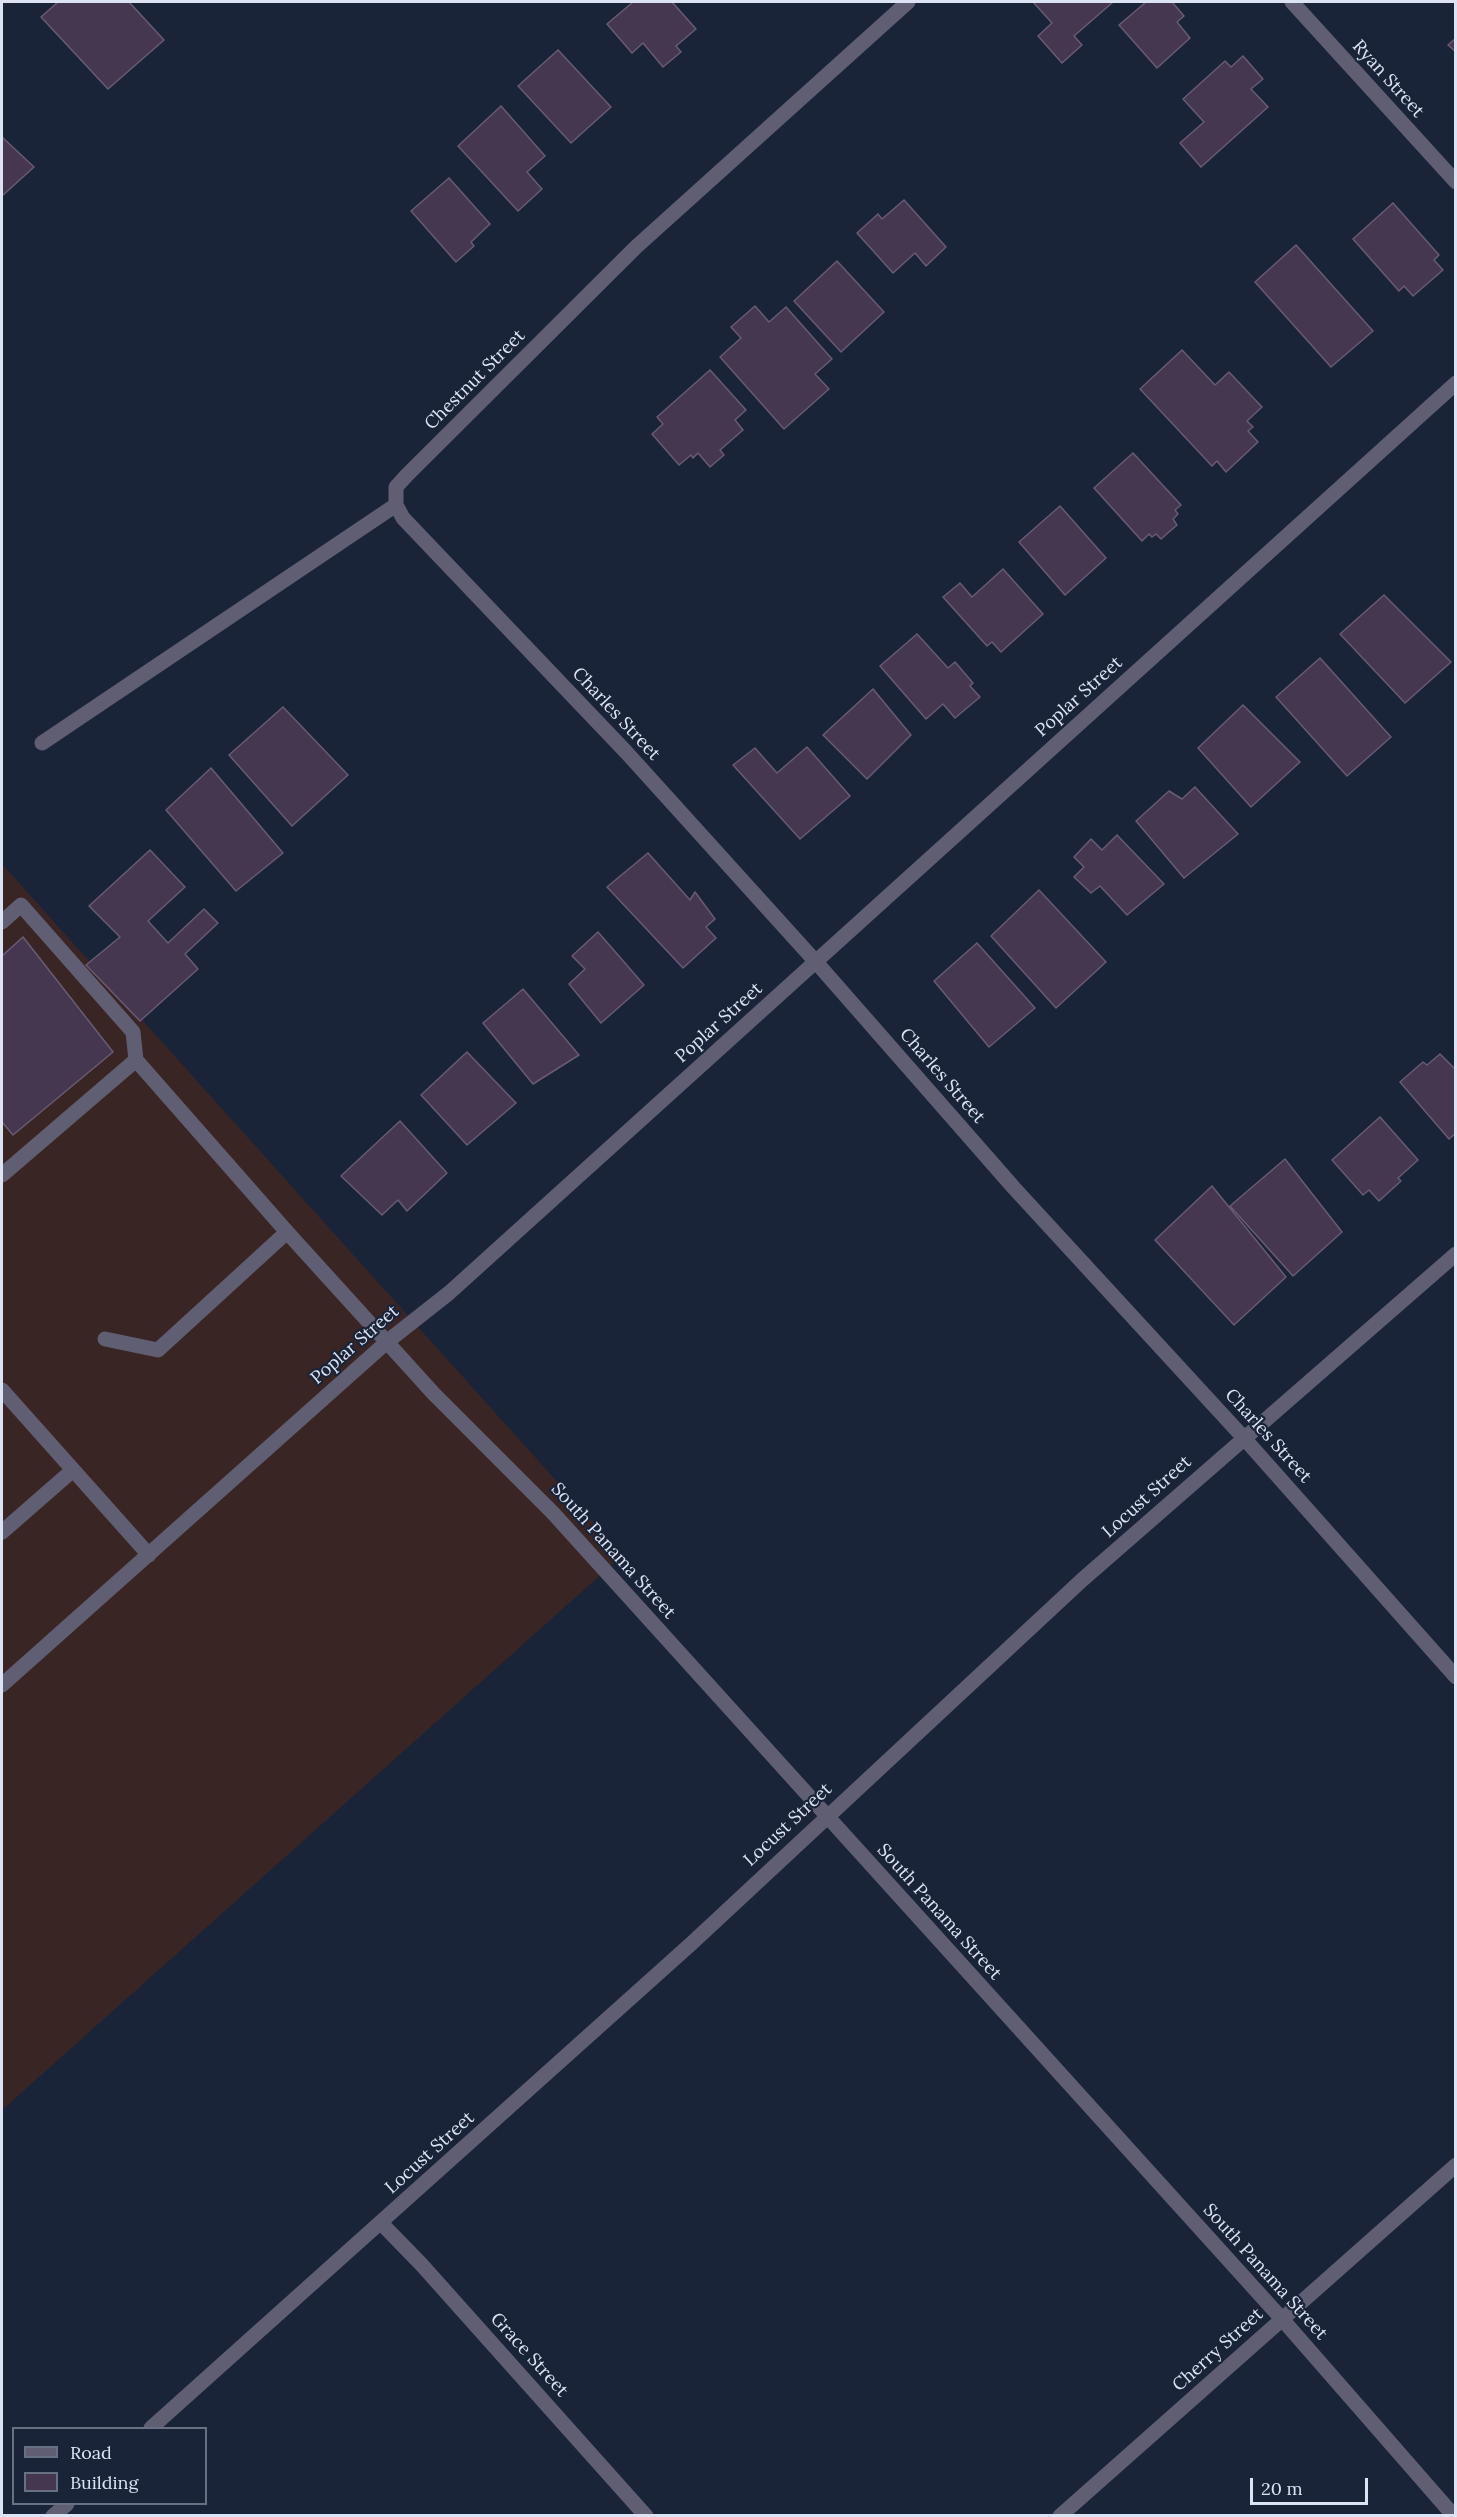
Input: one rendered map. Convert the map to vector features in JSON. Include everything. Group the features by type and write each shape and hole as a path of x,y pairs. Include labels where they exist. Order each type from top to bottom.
{"street":[{"name":"Chestnut Street","path":"396,505 396,487 407,475 636,247 908,2"},
{"name":"Ryan Street","path":"1292,2 1455,182"},
{"name":"Poplar Street","path":"2,1685 388,1341 449,1293 1455,383"},
{"path":"42,743 396,505"},
{"name":"Charles Street","path":"396,505 403,518 627,753 816,962 1014,1188 1243,1437 1455,1677"},
{"path":"2,922 21,905 133,1032 136,1060 2,1175"},
{"name":"South Panama Street","path":"136,1060 287,1232 434,1394 553,1513 1282,2319 1454,2516"},
{"path":"105,1339 158,1350 287,1232"},
{"name":"Locust Street","path":"152,2427 692,1943 1082,1580 1455,1254"},
{"path":"2,1390 149,1555"},
{"path":"2,1532 73,1470"},
{"name":"Cherry Street","path":"1060,2516 1455,2165"},
{"name":"Grace Street","path":"381,2223 421,2264 646,2516"},
{"path":"53,2516 66,2505"}],"shaded area":[{"path":"2,864 623,1555 2,2110"}],"building":[{"path":"58,2 129,2 164,40 108,89 41,17"},
{"path":"633,2 672,2 696,29 676,46 681,52 663,67 643,43 632,53 607,24"},
{"path":"1033,2 1113,2 1074,36 1082,45 1062,63 1038,36 1052,23"},
{"path":"1146,2 1172,2 1184,16 1177,22 1190,38 1157,68 1119,25"},
{"path":"1456,38 1456,52 1448,45"},
{"path":"558,50 611,107 571,143 518,86"},
{"path":"1243,56 1263,79 1251,89 1268,107 1201,167 1180,143 1204,122 1183,99 1225,61 1231,67"},
{"path":"501,106 545,156 527,172 542,189 518,211 458,146"},
{"path":"2,137 34,167 2,196"},
{"path":"449,178 490,224 471,242 474,246 456,262 411,211"},
{"path":"904,200 946,247 926,266 915,253 893,273 857,233 878,214 882,219"},
{"path":"1393,203 1439,255 1434,260 1443,270 1413,296 1404,286 1399,291 1353,239"},
{"path":"1296,245 1373,331 1331,367 1255,282"},
{"path":"837,261 884,312 841,352 794,301"},
{"path":"755,306 769,322 786,307 832,359 815,374 829,389 784,429 720,357 741,338 731,327"},
{"path":"1182,350 1215,385 1229,372 1262,407 1247,421 1253,427 1248,431 1258,442 1226,472 1217,461 1212,466 1140,389"},
{"path":"710,370 746,410 735,420 743,430 720,450 724,455 710,467 698,453 693,458 691,455 679,465 652,434 663,424 657,417"},
{"path":"1133,453 1181,505 1175,510 1178,514 1173,519 1177,525 1161,539 1156,534 1152,537 1149,534 1142,541 1094,488"},
{"path":"1060,506 1106,558 1065,595 1019,542"},
{"path":"1003,569 1043,614 1001,652 992,642 987,646 943,597 960,583 972,597"},
{"path":"1384,595 1451,662 1405,703 1340,634"},
{"path":"917,634 948,668 955,662 973,683 970,686 980,697 955,718 943,704 926,719 880,666"},
{"path":"1320,658 1391,737 1347,776 1276,697"},
{"path":"873,689 911,735 867,779 823,735"},
{"path":"1243,705 1300,762 1251,807 1198,748"},
{"path":"283,707 348,775 292,826 229,755"},
{"path":"807,747 850,796 800,839 733,765 755,748 777,773"},
{"path":"211,768 283,853 236,891 166,810"},
{"path":"1195,787 1238,834 1184,878 1136,821 1169,791 1182,799"},
{"path":"1117,835 1164,884 1127,915 1100,886 1091,893 1074,877 1084,867 1074,857 1091,839 1102,850"},
{"path":"150,850 185,887 148,921 168,943 204,909 218,923 185,954 198,969 140,1021 86,965 120,937 89,906"},
{"path":"648,853 690,900 695,892 715,919 706,927 716,938 683,968 607,887"},
{"path":"1039,890 1106,962 1056,1008 991,936"},
{"path":"598,932 644,985 601,1023 569,984 585,969 572,956"},
{"path":"23,937 113,1052 13,1135 2,1122 2,956"},
{"path":"977,943 1035,1008 989,1047 934,981"},
{"path":"523,989 579,1055 533,1084 483,1023"},
{"path":"467,1052 516,1103 467,1145 421,1095"},
{"path":"1440,1054 1456,1070 1456,1133 1449,1139 1400,1082 1423,1062 1427,1065"},
{"path":"1380,1117 1418,1160 1398,1178 1401,1181 1379,1201 1369,1190 1363,1195 1332,1160"},
{"path":"400,1121 447,1173 407,1211 398,1200 382,1215 341,1176"},
{"path":"1285,1159 1342,1232 1293,1276 1230,1206"},
{"path":"1212,1186 1286,1277 1234,1325 1155,1240"}]}
